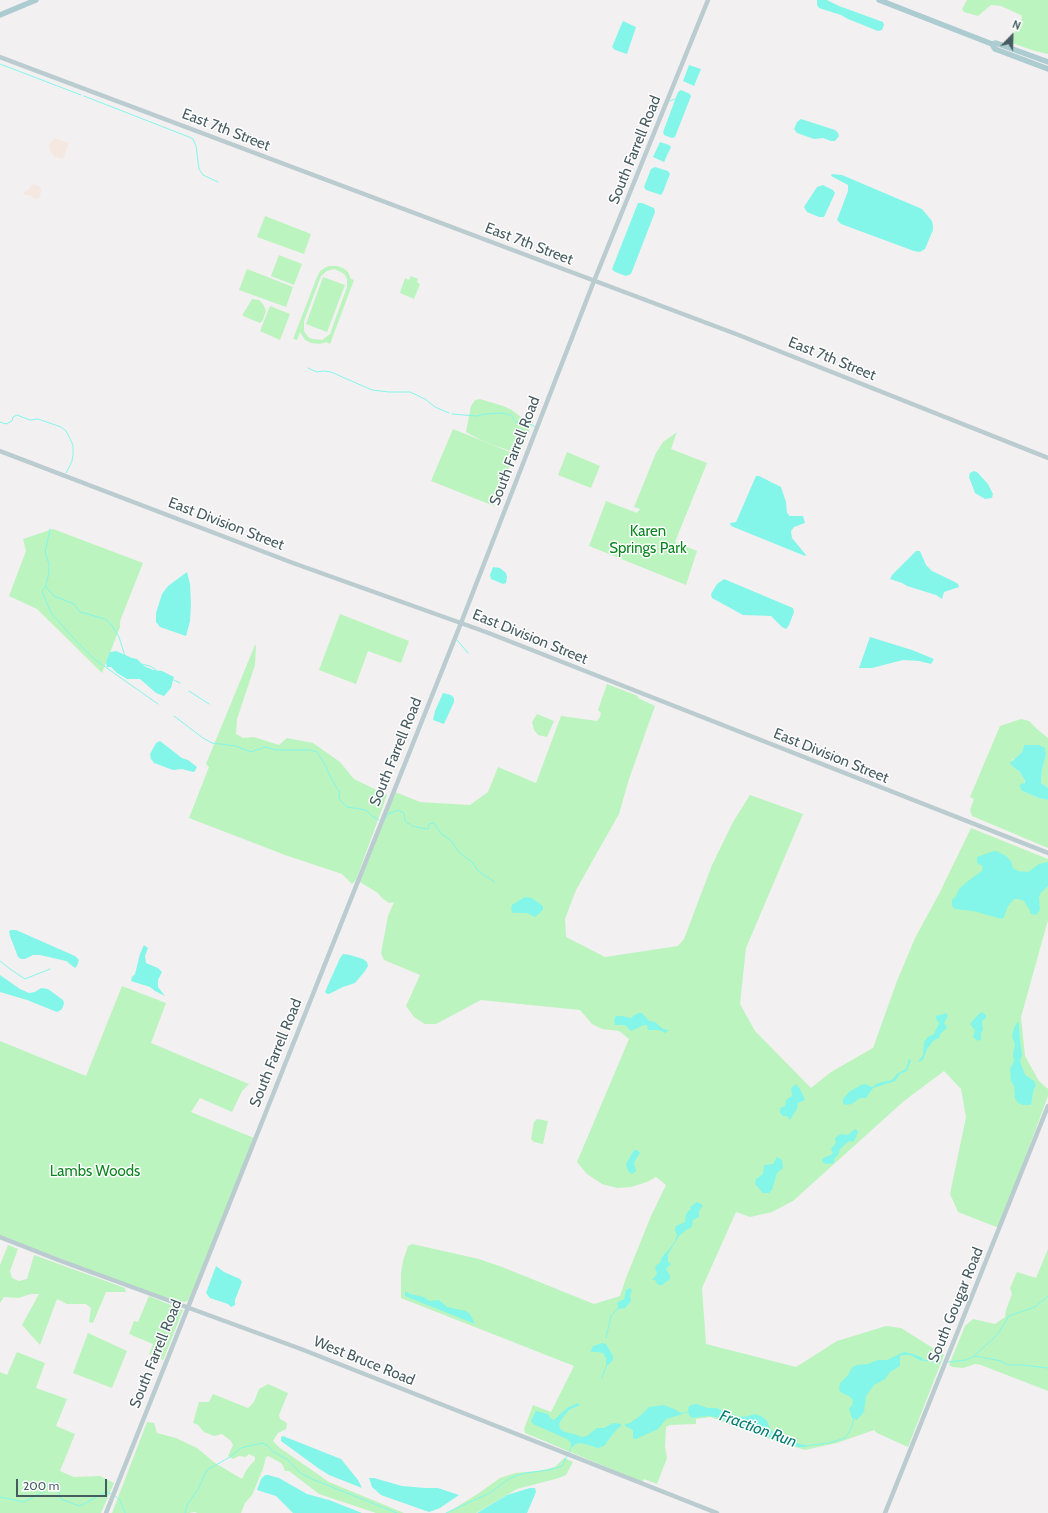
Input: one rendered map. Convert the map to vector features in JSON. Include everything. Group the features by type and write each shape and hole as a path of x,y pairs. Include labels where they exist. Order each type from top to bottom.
{"main road":[{"path":"0,15 36,0"},
{"path":"879,0 992,44 996,49 1048,69"},
{"path":"992,44 996,42 1048,62"}],"street":[{"name":"South Farrell Road","path":"106,1513 461,623 594,281 708,0"},
{"name":"East 7th Street","path":"0,57 736,334 1048,458"},
{"name":"East Division Street","path":"0,451 286,560 461,623 1048,854"},
{"name":"South Gougar Road","path":"885,1513 1048,1106"},
{"name":"West Bruce Road","path":"0,1237 61,1261 301,1349 564,1454 717,1513"}],"green space":[{"path":"967,0 1048,0 1048,54 1012,43 1011,40 1022,18 1021,15 1001,6 991,5 978,16 964,12 962,9"},
{"path":"265,216 311,234 304,254 257,237"},
{"path":"279,255 302,264 294,285 271,276"},
{"path":"328,266 337,266 348,272 351,279 354,280 330,344 326,342 320,344 311,343 305,340 300,332 297,340 293,339 320,271","holes":["334,269 341,272 347,279 347,287 330,334 322,340 312,339 308,337 304,331 304,321 321,276 327,271"]},
{"path":"247,269 293,287 286,307 239,290"},
{"path":"411,276 418,279 417,282 420,284 414,299 400,293 405,278 409,280"},
{"path":"323,277 345,285 327,332 306,324"},
{"path":"252,299 259,300 263,304 266,311 263,320 260,323 243,316"},
{"path":"270,306 290,314 280,340 260,331"},
{"path":"480,399 503,406 512,410 522,418 533,422 520,452 517,453 496,446 466,432 471,406 475,400"},
{"path":"453,429 515,454 494,506 431,481"},
{"name":"Karen Springs Park","path":"677,432 671,449 707,463 675,542 697,551 686,585 589,546 606,501 637,513 640,509 634,507 656,453 663,442"},
{"path":"567,452 600,466 591,488 558,475"},
{"path":"53,529 143,563 120,621 120,627 102,673 37,609 9,596 26,551 23,539"},
{"path":"340,614 409,641 401,663 368,651 356,684 319,670"},
{"path":"255,645 255,665 237,719 236,734 243,738 254,737 279,745 287,738 313,743 340,762 354,779 387,795 356,880 352,884 342,874 285,855 189,818 209,767 206,764"},
{"path":"607,684 638,696 638,698 655,706 629,779 619,814 576,890 565,919 566,937 605,957 678,946 684,939 712,865 733,822 750,795 803,814 746,948 740,1004 755,1031 811,1088 831,1072 873,1048 897,981 915,938 939,894 971,828 1048,859 1048,920 1021,1017 1025,1056 1039,1081 1048,1089 1048,1096 999,1228 958,1212 950,1194 966,1117 961,1089 944,1071 904,1101 793,1201 772,1212 750,1217 736,1212 702,1288 706,1344 796,1367 837,1341 886,1326 901,1328 944,1355 908,1447 877,1433 874,1430 837,1443 805,1450 769,1439 711,1417 696,1419 696,1424 670,1425 666,1427 665,1447 667,1458 657,1484 644,1479 642,1482 525,1433 524,1429 533,1405 551,1412 574,1366 401,1298 401,1273 403,1261 408,1246 412,1244 479,1259 594,1304 620,1296 651,1216 666,1185 656,1177 647,1182 631,1187 617,1188 602,1184 587,1174 577,1162 629,1039 619,1031 602,1029 592,1024 580,1010 481,1000 436,1024 425,1024 414,1017 406,1006 420,975 384,960 381,953 388,916 394,902 389,903 378,893 360,882 395,792 420,802 470,805 488,792 498,767 536,783 561,716 597,721 601,713 598,710"},
{"path":"537,714 554,721 547,737 538,735 534,730 532,722"},
{"path":"1021,719 1029,721 1048,738 1048,788 1041,783 1042,770 1046,755 1039,745 1024,745 1022,752 1012,760 1012,766 1020,772 1025,781 1022,791 1048,800 1048,848 972,816 970,810 974,799 970,797 1000,726"},
{"name":"Lambs Woods","path":"122,986 166,1003 151,1043 249,1084 242,1091 232,1112 200,1098 191,1112 254,1138 189,1300 185,1302 177,1302 0,1235 0,1041 86,1076"},
{"path":"537,1119 548,1121 543,1144 534,1142 531,1139 534,1122"},
{"path":"8,1245 18,1249 10,1271 12,1278 19,1281 27,1279 34,1255 125,1288 126,1292 106,1292 93,1323 89,1322 91,1308 86,1304 67,1304 57,1299 40,1345 22,1325 39,1294 31,1294 18,1298 4,1297 0,1303 0,1265"},
{"path":"1048,1249 1048,1391 981,1365 975,1364 963,1368 952,1367 949,1365 965,1326 973,1319 995,1324 1005,1317 1012,1294 1010,1288 1017,1272 1036,1278"},
{"path":"149,1296 183,1310 163,1360 149,1354 153,1344 129,1334 134,1321 138,1322"},
{"path":"88,1333 127,1351 112,1388 73,1373"},
{"path":"17,1352 45,1363 36,1388 67,1399 56,1426 75,1434 60,1471 74,1477 100,1476 114,1483 101,1513 0,1513 0,1372 7,1375"},
{"path":"268,1384 288,1393 279,1415 280,1419 287,1423 286,1429 278,1433 273,1441 280,1448 329,1482 404,1513 376,1513 319,1494 289,1471 285,1471 281,1463 268,1456 266,1457 263,1469 252,1495 245,1503 241,1513 112,1513 147,1422 154,1423 157,1433 176,1438 197,1448 215,1463 242,1479 247,1469 255,1460 255,1457 249,1454 246,1457 239,1456 233,1459 228,1456 233,1445 231,1441 222,1434 214,1436 204,1432 198,1425 193,1423 199,1402 209,1402 213,1394 248,1408 254,1402 259,1389"},
{"path":"564,1458 573,1462 566,1475 517,1489 476,1513 447,1513 500,1478 515,1473 539,1471 555,1467"}],"sand":[{"path":"54,138 69,143 63,159 55,157 50,151 49,145"},
{"path":"33,184 39,186 41,190 40,197 36,200 30,195 25,195 24,192"}],"water":[{"path":"817,0 827,0 883,22 884,25 882,30 878,31 841,15 819,8 817,5"},
{"path":"623,21 636,27 627,54 615,50 612,47"},
{"path":"689,65 701,69 694,86 683,81"},
{"path":"681,90 690,94 691,96 675,137 672,138 664,135 663,132 678,92"},
{"path":"801,119 835,130 839,136 835,141 831,141 823,138 814,139 797,133 794,129 797,122"},
{"path":"660,142 671,147 664,162 653,157"},
{"path":"655,167 668,171 670,174 661,195 646,190 644,187 651,169"},
{"path":"832,174 842,175 922,209 932,221 933,226 933,230 925,249 920,252 914,251 841,224 837,220 848,191 848,185 831,176"},
{"path":"823,185 833,190 835,193 824,217 819,217 807,212 804,207 817,187"},
{"path":"638,203 654,208 655,212 631,274 626,276 615,272 612,269"},
{"path":"974,471 977,472 988,484 993,494 992,498 985,499 975,493 969,477 970,473"},
{"path":"756,476 759,476 781,487 786,502 787,513 790,516 803,516 805,523 794,527 791,531 792,538 806,555 805,556 731,526 730,523 736,522"},
{"path":"916,551 920,551 926,565 932,571 955,582 959,587 944,592 942,599 936,595 890,579 892,575"},
{"path":"493,567 500,568 506,573 506,583 503,584 491,579 490,575"},
{"path":"187,572 190,584 191,603 190,621 186,636 160,627 156,622 156,613 162,594 168,586"},
{"path":"724,579 793,608 794,612 786,629 771,616 743,615 712,598 711,594 717,584"},
{"path":"870,637 912,650 934,659 931,664 919,661 903,660 872,668 859,668"},
{"path":"116,651 137,659 144,666 153,670 162,671 174,677 171,688 164,696 156,693 140,679 127,679 111,667 107,667 106,662 110,652"},
{"path":"443,693 451,695 454,698 454,702 444,724 433,720 435,711"},
{"path":"160,741 182,758 188,760 197,767 195,771 193,772 182,769 173,770 154,763 150,754 156,743"},
{"path":"1024,745 1039,745 1045,748 1046,755 1042,770 1041,783 1048,788 1048,800 1022,791 1020,787 1020,784 1025,783 1025,781 1020,772 1010,763 1022,752"},
{"path":"994,851 1006,856 1011,861 1013,868 1018,871 1028,872 1039,864 1048,862 1048,886 1040,894 1040,910 1036,915 1031,914 1024,901 1018,899 1014,899 1008,906 1002,919 973,911 955,909 952,906 952,900 956,896 959,889 982,871 983,866 978,864 977,857"},
{"path":"525,897 532,898 543,906 541,912 535,917 527,913 513,913 511,910 512,905"},
{"path":"16,930 75,956 79,960 77,966 75,968 66,961 40,955 33,955 25,959 21,959 18,957 10,936 9,931"},
{"path":"144,945 148,948 145,956 146,963 158,968 162,972 158,980 158,987 165,996 150,987 131,981 135,974"},
{"path":"343,954 363,959 367,962 368,966 355,983 327,994 325,992"},
{"path":"0,975 20,989 29,993 35,992 41,988 48,989 63,1000 63,1007 57,1012 27,1000 0,992"},
{"path":"982,1012 986,1015 986,1018 982,1021 983,1030 981,1032 981,1039 978,1041 973,1037 975,1030 970,1024"},
{"path":"638,1013 642,1013 649,1021 655,1022 663,1029 669,1030 665,1033 659,1030 648,1030 647,1025 644,1025 631,1031 625,1025 615,1025 614,1020 616,1016 631,1018"},
{"path":"946,1013 948,1016 944,1023 947,1027 946,1029 927,1049 923,1060 918,1062 923,1055 924,1042 928,1037 934,1034 939,1023 936,1016"},
{"path":"1018,1021 1022,1055 1020,1061 1025,1075 1034,1081 1036,1085 1033,1092 1031,1105 1023,1105 1018,1103 1015,1098 1014,1086 1011,1081 1010,1069 1014,1061 1013,1054 1015,1045 1012,1036"},
{"path":"909,1059 911,1060 907,1071 900,1074 895,1081 873,1088 866,1098 860,1098 852,1104 845,1105 843,1103 843,1099 849,1092 861,1085 865,1084 872,1087 878,1083 892,1080 897,1074 906,1069"},
{"path":"796,1084 805,1100 798,1103 797,1109 790,1120 787,1116 783,1116 780,1113 780,1108 785,1106 786,1100 792,1096 791,1088"},
{"path":"855,1129 858,1132 855,1139 853,1142 849,1141 840,1149 838,1155 834,1159 834,1163 823,1163 823,1158 833,1153 831,1149 836,1143 836,1137 841,1134 848,1135"},
{"path":"634,1150 637,1150 640,1153 634,1162 636,1171 632,1174 628,1171 626,1164"},
{"path":"777,1157 782,1160 783,1168 777,1173 772,1190 769,1193 763,1193 755,1184 756,1179 763,1174 764,1165 773,1164"},
{"path":"697,1202 703,1205 699,1211 699,1217 693,1220 692,1227 679,1236 668,1254 668,1262 671,1264 666,1269 670,1279 662,1285 658,1285 655,1280 652,1280 657,1274 655,1266 660,1263 662,1257 675,1241 677,1235 675,1230 676,1226 685,1222 686,1214 689,1210 691,1210 690,1207"},
{"path":"216,1266 224,1272 240,1279 242,1282 235,1300 235,1305 231,1307 228,1304 210,1298 206,1293"},
{"path":"630,1288 632,1290 630,1295 631,1301 625,1308 619,1309 617,1303 624,1299 626,1290"},
{"path":"405,1291 410,1294 424,1297 429,1301 439,1300 447,1307 466,1311 470,1314 475,1324 405,1296"},
{"path":"602,1343 606,1344 613,1356 613,1360 608,1365 606,1364 606,1358 603,1353 591,1352 593,1346"},
{"path":"904,1352 923,1358 922,1361 910,1355 901,1355 900,1366 890,1372 885,1379 874,1385 866,1396 864,1412 857,1420 852,1418 849,1409 853,1400 839,1390 840,1383 848,1375 851,1369 856,1365 868,1364 878,1360 887,1360"},
{"path":"578,1403 580,1405 569,1410 561,1420 559,1424 560,1429 582,1437 587,1436 597,1428 604,1428 613,1423 621,1424 621,1426 616,1430 604,1446 598,1448 581,1443 571,1447 571,1443 567,1439 533,1424 531,1421 536,1411 548,1414 550,1418 554,1420 567,1408"},
{"path":"696,1404 708,1408 716,1408 737,1416 744,1417 755,1414 761,1416 767,1421 770,1429 776,1434 805,1445 806,1447 785,1444 763,1434 716,1417 708,1416 692,1418 689,1415 688,1408 691,1405"},
{"path":"664,1405 683,1414 666,1419 658,1429 636,1439 633,1438 633,1430 625,1426 625,1424 630,1423 640,1416 649,1407"},
{"path":"283,1436 341,1459 358,1480 362,1488 329,1475 318,1468 281,1441 281,1437"},
{"path":"265,1475 279,1478 307,1494 329,1500 362,1513 293,1513 276,1496 257,1490 261,1479"},
{"path":"369,1478 402,1486 438,1488 459,1495 440,1508 429,1512 381,1495 372,1487"},
{"path":"530,1488 535,1488 536,1492 527,1513 477,1513 507,1495"}],"waterway":[{"path":"0,64 81,95"},
{"path":"84,96 193,139 196,146 199,169 203,175 218,182"},
{"path":"670,101 675,99"},
{"path":"308,368 317,372 331,372 372,390 410,392 425,399 435,407 449,413"},
{"path":"452,414 476,416 502,413 511,415 517,423 529,423 535,427"},
{"path":"0,422 6,424 12,421 13,417 17,415 30,420 38,419 61,427 66,431 73,445 72,461 66,473"},
{"path":"50,529 45,552 49,564 49,572 46,586 42,591 51,613 94,659 158,704"},
{"path":"46,587 54,596 74,604 80,612 105,619 111,624 119,637 125,656"},
{"path":"457,640 468,653"},
{"path":"141,664 150,666 156,670"},
{"path":"174,680 180,683"},
{"path":"189,691 209,704"},
{"path":"174,716 212,743 236,746 251,752 265,747 277,750 310,750 317,752 340,792 340,800 347,807 366,810 379,820"},
{"path":"385,819 388,814 398,810 404,813 405,821 412,826 428,829 429,824 434,823 442,835 451,841 460,853 473,863 478,871 495,882"},
{"path":"0,961 25,979 50,969"},
{"path":"975,1355 997,1335 1009,1316 1035,1307 1048,1296"},
{"path":"606,1338 611,1316 619,1307"},
{"name":"Fraction Run","path":"948,1362 966,1360 975,1356 1001,1361 1008,1365 1048,1368"},
{"name":"Fraction Run","path":"922,1360 928,1361"},
{"name":"Fraction Run","path":"931,1361 940,1363"},
{"path":"602,1378 607,1364"},
{"name":"Fraction Run","path":"682,1413 689,1412"},
{"name":"Fraction Run","path":"805,1446 829,1443 845,1438 851,1429 854,1418"},
{"name":"Fraction Run","path":"185,1513 187,1505 198,1489 207,1470 230,1457 241,1448 262,1443 267,1445 272,1451 288,1460 300,1473 397,1513"},
{"name":"Fraction Run","path":"569,1453 571,1447"},
{"name":"Fraction Run","path":"446,1513 490,1493 510,1478 525,1473 549,1470 562,1466 567,1456"},
{"name":"Fraction Run","path":"0,1497 24,1502 43,1492 48,1485 55,1482 60,1488 59,1493 61,1499 80,1506 106,1492 111,1494"},
{"name":"Fraction Run","path":"114,1495 120,1500 125,1513"}]}
